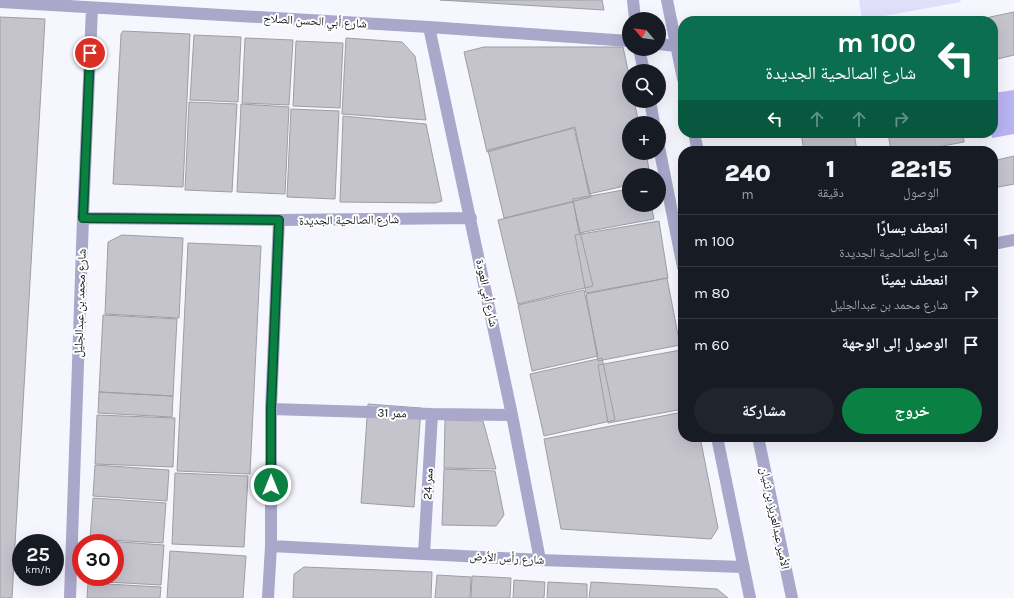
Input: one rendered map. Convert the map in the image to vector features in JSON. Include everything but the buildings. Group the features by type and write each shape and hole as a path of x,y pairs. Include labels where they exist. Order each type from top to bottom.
{"street":[{"path":"633,0 634,12"},
{"path":"668,0 678,55"},
{"name":"شارع أبي الحسن الصلاح","path":"0,2 429,27 622,41"},
{"name":"شارع محمد بن عبدالجليل","path":"70,598 92,8"},
{"name":"شارع أبي العودة","path":"429,27 471,218 512,415 540,560"},
{"path":"666,45 676,46"},
{"path":"662,160 678,242"},
{"name":"شارع الصالحية الجديدة","path":"83,218 279,220 471,218"},
{"path":"268,598 272,546 271,409 279,220"},
{"path":"998,243 1014,240"},
{"name":"ممر 31","path":"271,409 512,415"},
{"name":"ممر 24","path":"424,554 432,414"},
{"path":"718,442 750,598"},
{"name":"الأمير عبدالعزيز بن ثنيان","path":"759,442 792,598"},
{"name":"شارع رأس الأرض","path":"272,546 540,560 743,567"}],"shaded area":[{"path":"859,0 960,0 961,2 884,16 861,16"},
{"path":"1014,90 1014,134 998,137 998,92"}],"route":[{"path":"90,53 83,218 279,220 271,409 271,485"}]}
